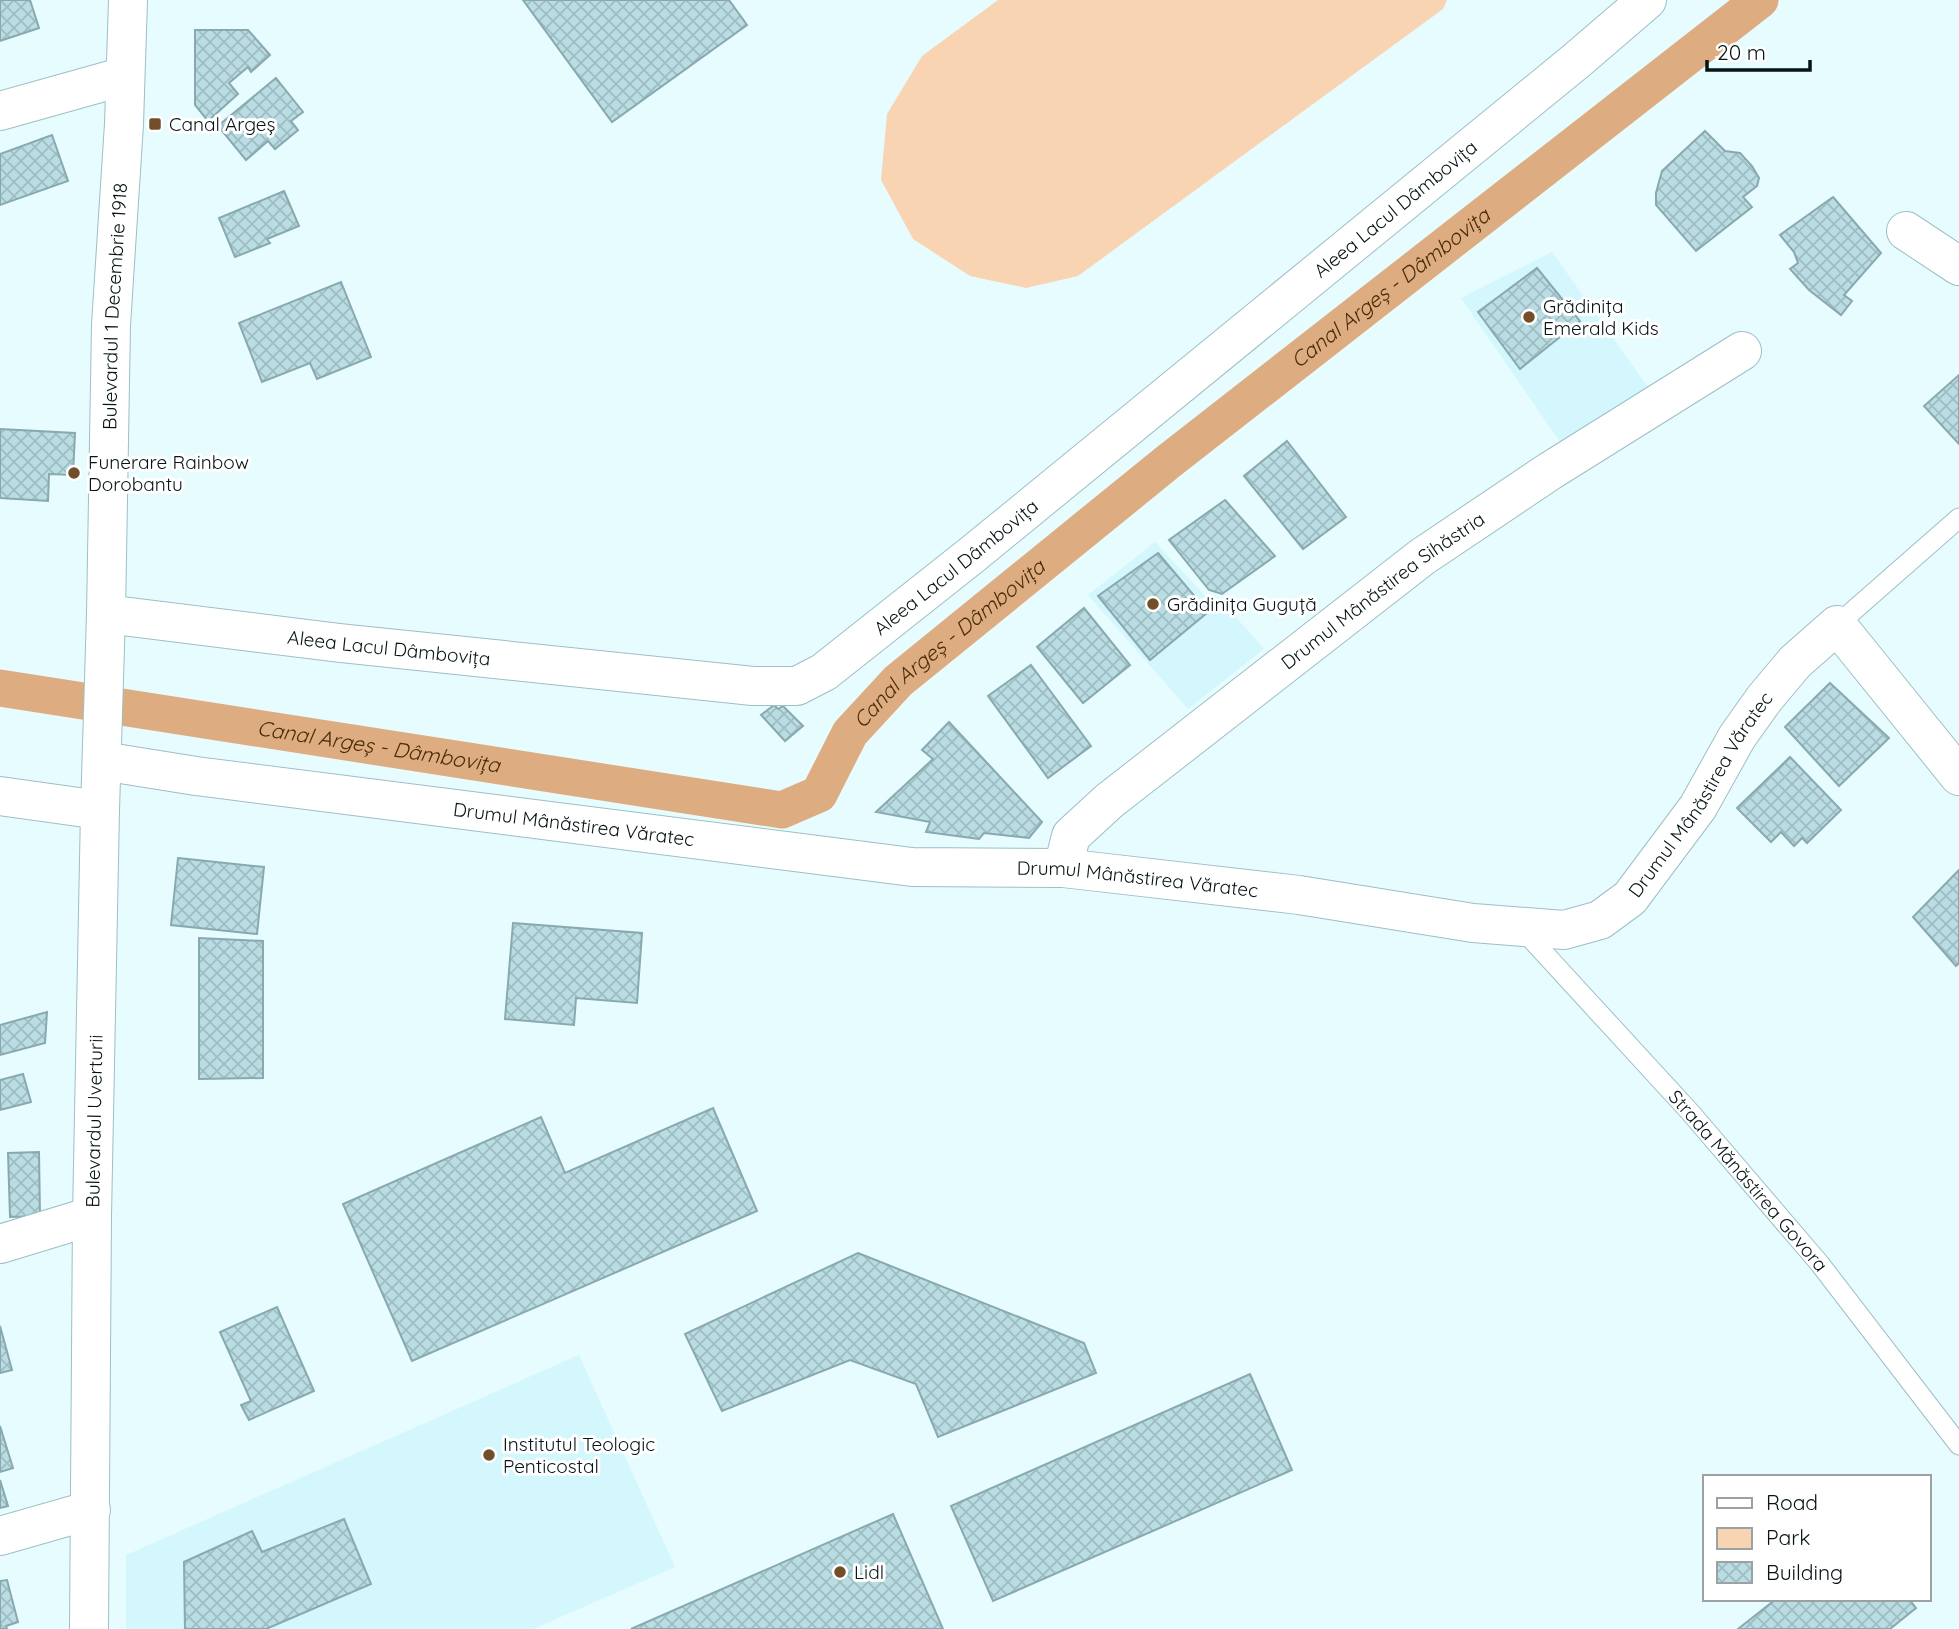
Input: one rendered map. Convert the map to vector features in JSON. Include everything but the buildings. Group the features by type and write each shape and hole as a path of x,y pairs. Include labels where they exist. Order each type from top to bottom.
{"street":[{"name":"Bulevardul 1 Decembrie 1918","path":"106,614 111,325 128,0"},
{"name":"Aleea Lacul Dâmbovița","path":"106,614 340,643 753,686 797,686 824,672 984,546 1555,79 1647,0"},
{"path":"0,111 125,76"},
{"path":"1906,231 1959,266"},
{"name":"Drumul Mânăstirea Sihăstria","path":"1063,869 1071,836 1109,801 1422,556 1550,471 1742,351"},
{"name":"Bulevardul Uverturii","path":"89,1629 92,1216 106,614"},
{"path":"1837,625 1959,776"},
{"name":"Drumul Mânăstirea Văratec","path":"102,761 196,776 912,867 1063,869 1299,895 1521,928 1564,930 1601,920 1630,898 1698,807 1737,737 1764,699 1795,662 1837,625"},
{"path":"0,796 100,810"},
{"path":"0,1244 92,1216"},
{"path":"0,1535 91,1510"}],"lane":[{"path":"1837,625 1959,518"},
{"name":"Strada Mănăstirea Govora","path":"1521,928 1690,1112 1820,1264 1959,1444"}],"shaded area":[{"path":"1552,252 1648,387 1560,442 1461,298"},
{"path":"1155,542 1208,599 1218,597 1264,649 1188,709 1088,595"},
{"name":"Institutul Teologic Penticostal","path":"579,1355 675,1567 533,1629 126,1629 126,1555"}],"green space":[{"path":"998,0 1447,0 1443,9 1078,276 1026,288 970,276 913,239 881,180 887,114 922,56"}],"waterway":[{"name":"Canal Argeș - Dâmbovița","path":"0,688 782,810 819,794 850,733 898,681 1169,461 1760,0"}],"place":[{"name":"Canal Argeș","path":"155,124"},
{"name":"Grădinița Emerald Kids","path":"1529,317"},
{"name":"Funerare Rainbow Dorobantu","path":"74,473"},
{"name":"Grădinița Guguță","path":"1153,604"},
{"name":"Institutul Teologic Penticostal","path":"489,1455"},
{"name":"Lidl","path":"840,1572"}]}
